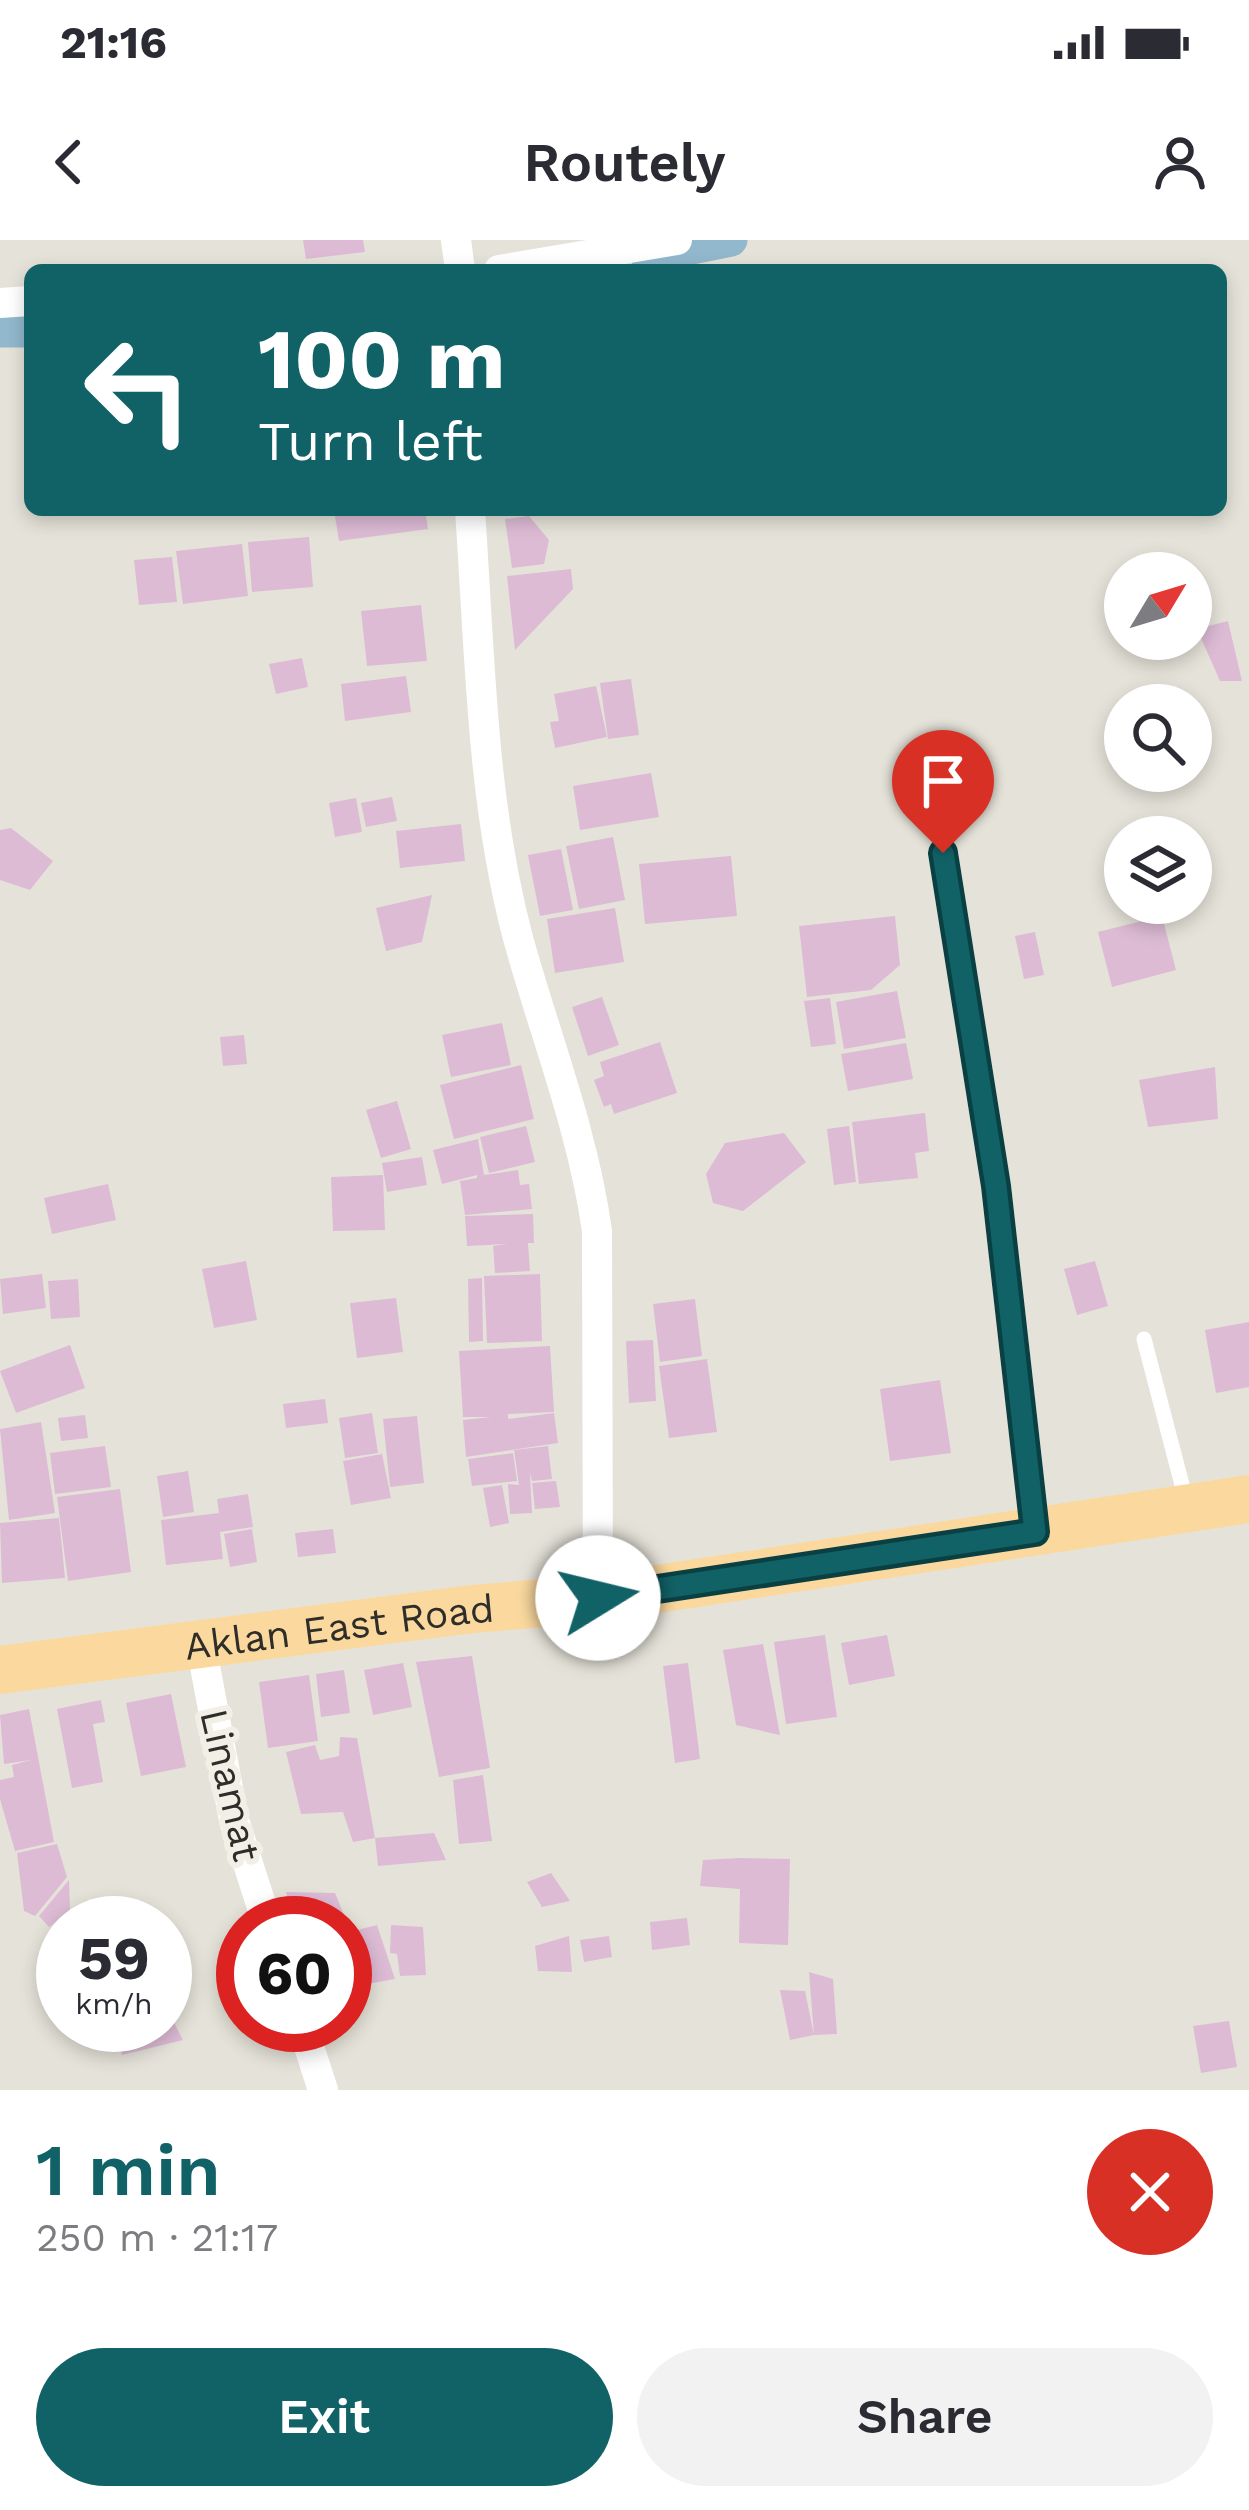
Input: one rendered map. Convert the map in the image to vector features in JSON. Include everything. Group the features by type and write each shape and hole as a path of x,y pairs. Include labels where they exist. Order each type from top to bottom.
{"main road":[{"name":"Aklan East Road","path":"0,1670 464,1610 598,1598 1249,1499"}],"street":[{"path":"535,264 677,240"},
{"path":"470,516 486,765 518,936 589,1174 597,1231 598,1598"},
{"path":"943,853 996,1186 1035,1532"},
{"name":"Linamat","path":"201,1645 233,1820 258,1896"},
{"path":"311,2052 323,2090"}],"lane":[{"path":"1144,1339 1188,1507"}],"building":[{"path":"303,240 363,240 365,252 306,259"},
{"path":"335,516 426,516 428,529 339,541"},
{"path":"529,516 549,540 544,564 512,568 505,519"},
{"path":"309,537 313,587 252,592 248,542"},
{"path":"242,544 248,596 183,604 176,551"},
{"path":"172,557 177,602 139,605 134,560"},
{"path":"571,569 573,589 515,650 507,576"},
{"path":"421,605 427,661 367,666 361,611"},
{"path":"1228,621 1242,681 1220,681 1211,660 1212,625"},
{"path":"302,658 308,687 276,694 269,664"},
{"path":"406,676 411,712 345,721 341,684"},
{"path":"631,679 639,735 608,739 600,683"},
{"path":"596,686 607,737 555,748 550,722 559,721 554,694"},
{"path":"651,773 659,817 580,830 573,786"},
{"path":"392,797 397,821 366,827 361,803"},
{"path":"356,798 362,832 335,837 329,803"},
{"path":"461,824 465,861 400,868 396,831"},
{"path":"11,828 53,861 30,890 0,880 0,830"},
{"path":"613,837 625,900 579,909 566,846"},
{"path":"561,849 573,910 540,916 528,855"},
{"path":"731,856 737,916 645,924 639,864"},
{"path":"432,895 422,942 386,951 376,908"},
{"path":"615,908 624,962 555,973 547,919"},
{"path":"895,916 900,965 871,990 807,997 799,926"},
{"path":"1130,924 1164,924 1176,970 1112,987 1098,932"},
{"path":"1035,932 1044,975 1024,979 1015,936"},
{"path":"897,991 906,1038 844,1049 836,1002"},
{"path":"602,997 619,1045 588,1056 572,1007"},
{"path":"830,998 836,1044 811,1047 804,1001"},
{"path":"502,1023 511,1065 451,1077 442,1035"},
{"path":"244,1035 247,1064 223,1066 220,1037"},
{"path":"660,1042 677,1093 614,1114 611,1104 604,1107 594,1080 604,1076 600,1062"},
{"path":"906,1043 913,1079 848,1091 841,1054"},
{"path":"521,1065 534,1119 454,1139 440,1085"},
{"path":"1215,1067 1218,1119 1148,1127 1139,1080"},
{"path":"397,1101 411,1149 381,1158 366,1110"},
{"path":"925,1113 929,1151 915,1153 918,1178 859,1184 852,1122"},
{"path":"526,1126 535,1162 489,1173 480,1137"},
{"path":"849,1126 856,1182 834,1185 827,1129"},
{"path":"784,1133 806,1162 743,1211 713,1203 706,1174 725,1143"},
{"path":"478,1139 484,1175 518,1170 520,1185 529,1184 532,1209 465,1215 460,1181 477,1175 442,1184 433,1150"},
{"path":"422,1157 427,1185 387,1192 382,1163"},
{"path":"383,1175 385,1230 333,1231 331,1177"},
{"path":"108,1184 116,1220 52,1234 44,1198"},
{"path":"533,1214 530,1271 495,1273 493,1246 507,1244 467,1246 465,1216"},
{"path":"246,1261 257,1320 214,1328 202,1269"},
{"path":"1095,1261 1108,1306 1077,1315 1064,1269"},
{"path":"42,1274 46,1308 3,1314 0,1279"},
{"path":"540,1274 542,1341 487,1343 484,1276"},
{"path":"482,1278 483,1341 469,1342 468,1279"},
{"path":"78,1279 80,1317 51,1319 48,1281"},
{"path":"396,1298 403,1352 357,1358 350,1303"},
{"path":"695,1299 702,1356 660,1362 653,1304"},
{"path":"1249,1322 1249,1387 1216,1393 1205,1330"},
{"path":"653,1340 656,1401 629,1403 626,1341"},
{"path":"70,1345 85,1388 16,1413 0,1371"},
{"path":"550,1346 554,1412 508,1414 508,1419 554,1413 558,1443 466,1457 463,1420 491,1417 463,1417 459,1351"},
{"path":"707,1359 717,1432 669,1438 659,1366"},
{"path":"940,1380 951,1453 890,1461 880,1389"},
{"path":"325,1399 328,1423 286,1428 283,1404"},
{"path":"372,1413 378,1453 345,1458 339,1418"},
{"path":"85,1415 88,1438 61,1441 58,1418"},
{"path":"417,1416 424,1483 390,1487 383,1419"},
{"path":"41,1422 55,1513 9,1520 0,1429"},
{"path":"105,1446 111,1487 55,1494 50,1453"},
{"path":"548,1446 552,1479 532,1481 530,1473 532,1513 510,1514 508,1484 519,1485 514,1450"},
{"path":"513,1453 517,1481 472,1486 468,1459"},
{"path":"382,1454 391,1498 351,1505 343,1461"},
{"path":"188,1471 194,1512 163,1517 157,1476"},
{"path":"556,1481 560,1507 535,1509 532,1483"},
{"path":"502,1485 509,1523 490,1527 483,1488"},
{"path":"120,1489 131,1572 68,1581 57,1497"},
{"path":"248,1494 253,1527 220,1532 223,1559 166,1565 161,1520 219,1513 217,1499"},
{"path":"59,1518 65,1578 2,1583 0,1523"},
{"path":"252,1529 257,1562 230,1567 224,1534"},
{"path":"333,1529 336,1553 298,1557 295,1533"},
{"path":"825,1635 837,1717 786,1724 774,1642"},
{"path":"887,1635 895,1676 849,1685 841,1643"},
{"path":"763,1644 780,1735 736,1725 723,1650"},
{"path":"472,1656 490,1768 439,1777 416,1662"},
{"path":"403,1663 412,1707 373,1715 364,1670"},
{"path":"688,1663 700,1759 675,1763 663,1666"},
{"path":"344,1670 350,1713 321,1717 316,1674"},
{"path":"309,1675 318,1741 268,1748 259,1682"},
{"path":"171,1694 186,1767 141,1776 126,1703"},
{"path":"101,1700 105,1722 93,1724 103,1782 72,1788 57,1709"},
{"path":"29,1709 54,1842 15,1851 0,1799 0,1780 14,1777 12,1765 31,1760 4,1764 0,1715"},
{"path":"340,1737 357,1738 375,1838 353,1842 343,1812 301,1814 286,1752 315,1745 320,1760 339,1756"},
{"path":"483,1775 492,1841 459,1844 453,1780"},
{"path":"434,1833 446,1860 378,1866 375,1838"},
{"path":"57,1844 67,1877 51,1896 36,1896 35,1916 24,1911 17,1853"},
{"path":"790,1859 788,1945 739,1943 740,1889 700,1886 703,1860"},
{"path":"551,1873 570,1901 542,1907 527,1882"},
{"path":"69,1880 70,1896 56,1896"},
{"path":"286,1892 336,1896 287,1896"},
{"path":"687,1918 690,1945 652,1950 650,1922"},
{"path":"377,1925 395,1979 372,1983 372,1926"},
{"path":"391,1925 423,1927 426,1975 400,1976 397,1954 390,1953"},
{"path":"569,1936 572,1972 538,1971 535,1946"},
{"path":"609,1936 612,1957 584,1962 580,1940"},
{"path":"809,1972 833,1979 837,2034 814,2035"},
{"path":"780,1990 805,1991 814,2035 790,2040"},
{"path":"1229,2021 1237,2067 1201,2073 1193,2026"}],"waterway":[{"path":"647,257 731,240"},
{"path":"0,331 24,331"}],"route":[{"path":"598,1598 1035,1532 996,1186 943,853"}]}
